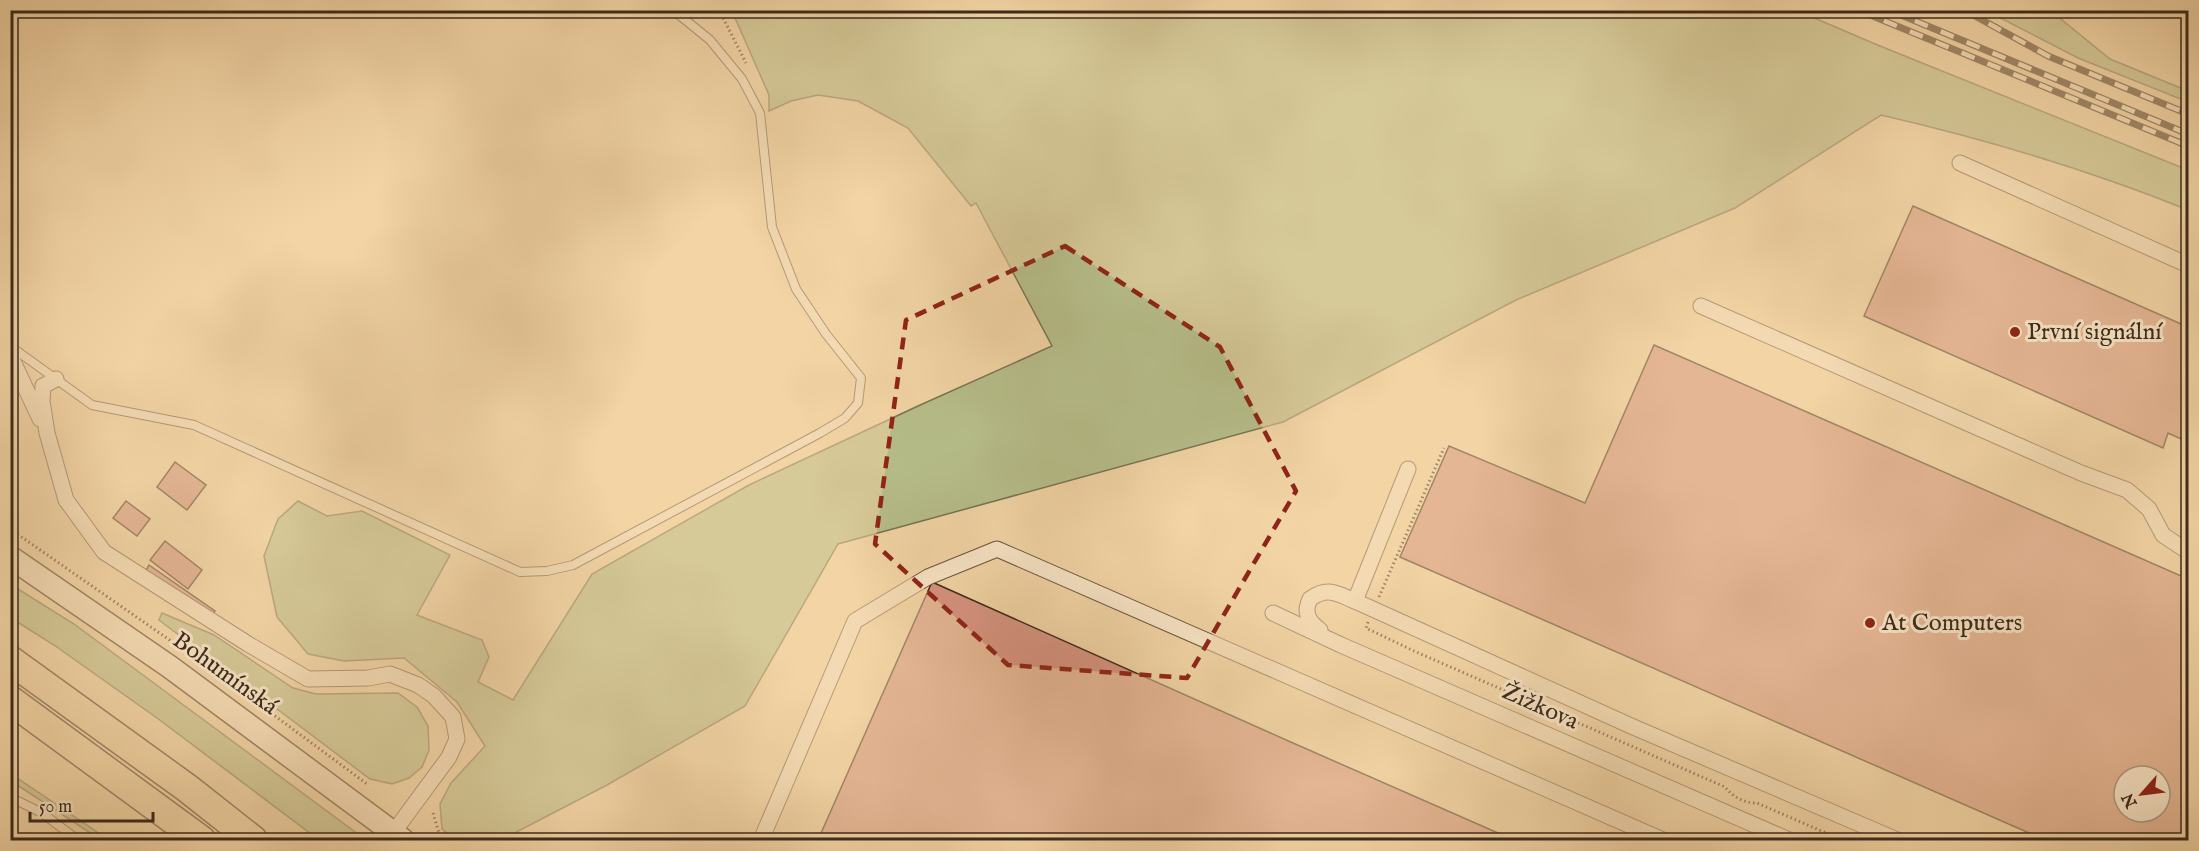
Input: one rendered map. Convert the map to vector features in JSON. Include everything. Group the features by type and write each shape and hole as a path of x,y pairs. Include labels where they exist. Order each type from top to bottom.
{"highway":[{"path":"14,662 187,788 253,840"},
{"path":"10,699 201,840"}],"main road":[{"name":"Bohumínská","path":"10,556 170,667 398,837"}],"street":[{"path":"1960,163 2188,265"},
{"path":"1701,306 2081,473 2127,490 2149,509 2163,535 2184,549 2188,549"},
{"path":"10,355 46,433 66,500 104,552 248,644 308,679 368,678 390,674 418,685 434,696 453,717 457,739 449,757 398,837"},
{"path":"46,433 42,401 43,386 56,379"},
{"path":"1355,601 1408,469"},
{"path":"761,840 855,621 928,577 997,549 1663,840"},
{"path":"1341,645 1309,621 1307,604 1314,596 1324,591 1330,591 1355,601 1630,726 1897,840"},
{"name":"Žižkova","path":"1273,613 1341,645 1790,840"}],"lane":[{"path":"10,346 92,405 194,425 520,572 547,571 573,565 820,433 845,418 858,403 861,378 826,334 796,289 772,227 760,113 742,79 710,40 674,10"},
{"path":"10,797 42,813 78,840"}],"path":[{"path":"1444,448 1366,628 1725,787 1731,795 1748,803 1757,803 1842,840"},
{"path":"10,529 217,673 367,784"},
{"path":"433,813 439,833 444,840"}],"highlighted area":[{"path":"1065,246 1220,347 1296,491 1187,678 1008,665 875,544 906,320"}],"green space":[{"path":"732,11 1798,11 2188,170 2188,210 2036,156 1881,115 1735,208 1516,300 1283,422 838,544 745,706 607,785 501,840 456,840 442,829 440,804 451,783 485,746 457,702 404,658 344,661 308,654 277,617 264,556 278,519 298,501 327,516 362,511 450,555 417,615 482,640 489,657 478,682 513,700 592,574 749,485 1052,346 976,203 971,206 908,128 858,101 818,95 791,101 769,111 769,95"},
{"path":"1987,11 2051,11 2110,59 2188,91 2188,102 2078,58"},
{"path":"10,584 74,624 366,840 319,840 157,718 54,645 11,618"},
{"path":"162,613 214,635 293,688 316,694 398,693 417,707 428,726 429,750 422,767 409,778 392,784 370,779 159,620"},
{"path":"10,774 109,840 101,840 11,781"}],"building":[{"path":"1913,206 2188,327 2188,442 2168,433 2163,448 1864,316"},
{"name":"At Computers","path":"1654,345 2188,579 2188,840 2045,840 1400,557 1449,446 1585,503"},
{"path":"175,462 206,485 187,510 157,487"},
{"path":"126,501 150,519 137,536 113,518"},
{"path":"165,541 202,570 188,589 150,560"},
{"path":"149,565 215,611 211,617 145,572"},
{"path":"932,582 1293,743 1514,840 818,840"}],"railway":[{"path":"1858,10 2188,146"},
{"path":"1889,10 2188,134"},
{"path":"1964,10 2048,56 2188,114"}],"place":[{"name":"První signální","path":"2015,332"},
{"name":"At Computers","path":"1870,623"}]}
